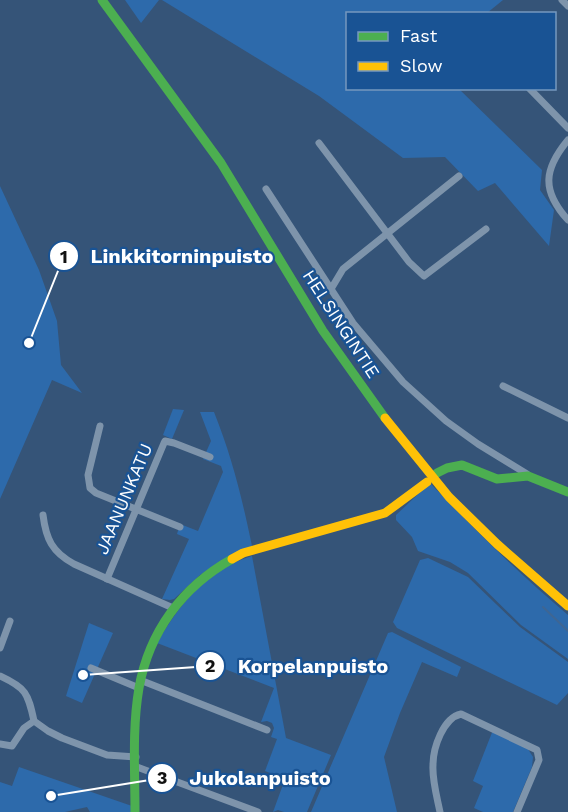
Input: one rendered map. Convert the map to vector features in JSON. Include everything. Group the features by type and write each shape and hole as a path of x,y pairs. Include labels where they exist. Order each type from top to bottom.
{"main road":[{"name":"HELSINGINTIE","path":"102,0 221,163 323,331 393,429 449,497 497,544 568,606"},
{"path":"437,473 449,465 460,464 496,479 506,480 527,474 568,492"},
{"path":"135,812 140,684 151,647 173,608 196,582 212,570 243,553 386,513 427,482"}],"street":[{"path":"562,0 568,6"},
{"path":"531,90 568,128"},
{"path":"568,140 553,160 549,179 553,198 568,220"},
{"path":"319,143 409,262 424,276 486,229"},
{"path":"331,289 343,269 459,176"},
{"path":"267,189 353,323 403,382 446,421 527,474"},
{"path":"503,386 568,418"},
{"path":"100,426 88,475 88,484 96,493 180,527"},
{"name":"JAANUNKATU","path":"107,579 165,441 174,442 210,457"},
{"path":"44,515 49,542 58,555 173,608"},
{"path":"0,648 10,621"},
{"path":"91,668 267,730"},
{"path":"0,676 16,683 26,693 34,721 48,731 107,755 136,757"},
{"path":"440,812 432,766 433,758 447,722 460,714 537,750 539,760 517,812"},
{"path":"0,744 12,746 26,725 34,721"},
{"path":"137,767 258,812"}],"shaded area":[{"path":"125,0 159,0 141,23"},
{"path":"162,0 503,0 488,12 346,12 346,90 460,90 542,170 540,190 554,210 549,246 495,183 478,191 445,157 403,158 319,96"},
{"path":"0,186 39,270 57,321 61,365 82,393 52,380 0,499"},
{"path":"173,409 184,410 172,439 163,435"},
{"path":"200,412 214,412 236,478 252,546 232,555 200,575 174,599 162,599 189,539 177,534 180,524 198,531 223,472 221,466 203,459 211,441"},
{"path":"430,483 497,551 568,615 568,659 521,625 468,573 450,562 418,551 412,537 396,520 396,515"},
{"path":"252,556 286,738 331,755 307,812 278,810 273,812 285,779 265,771 277,739 271,737 274,728 272,723 261,722 274,688 157,643 185,602 208,579 236,562"},
{"path":"428,558 468,577 520,627 568,662 568,693 557,705 397,628 393,622 420,560"},
{"path":"89,623 113,633 82,703 66,696"},
{"path":"392,632 461,667 457,677 422,662 384,757 397,812 311,812 388,633"},
{"path":"493,730 528,749 533,757 532,767 513,812 483,812 474,808 483,786 473,781"},
{"path":"19,767 132,806 132,812 90,812 87,807 65,812 0,812 0,782 12,786"}],"waterway":[{"path":"543,607 568,631"}],"traffic: fast":[{"path":"102,0 221,163 323,331 385,418"},
{"path":"437,473 462,465 497,479 528,476 568,492"},
{"path":"135,812 135,719 139,688 151,648 170,613 183,597 214,570 232,559"}],"traffic: slow":[{"path":"385,418 449,497 497,544 568,606"},
{"path":"232,559 243,553 385,513 427,482"}],"place":[{"name":"Linkkitorninpuisto","path":"29,343"},
{"name":"Korpelanpuisto","path":"83,675"},
{"name":"Jukolanpuisto","path":"51,796"}]}
